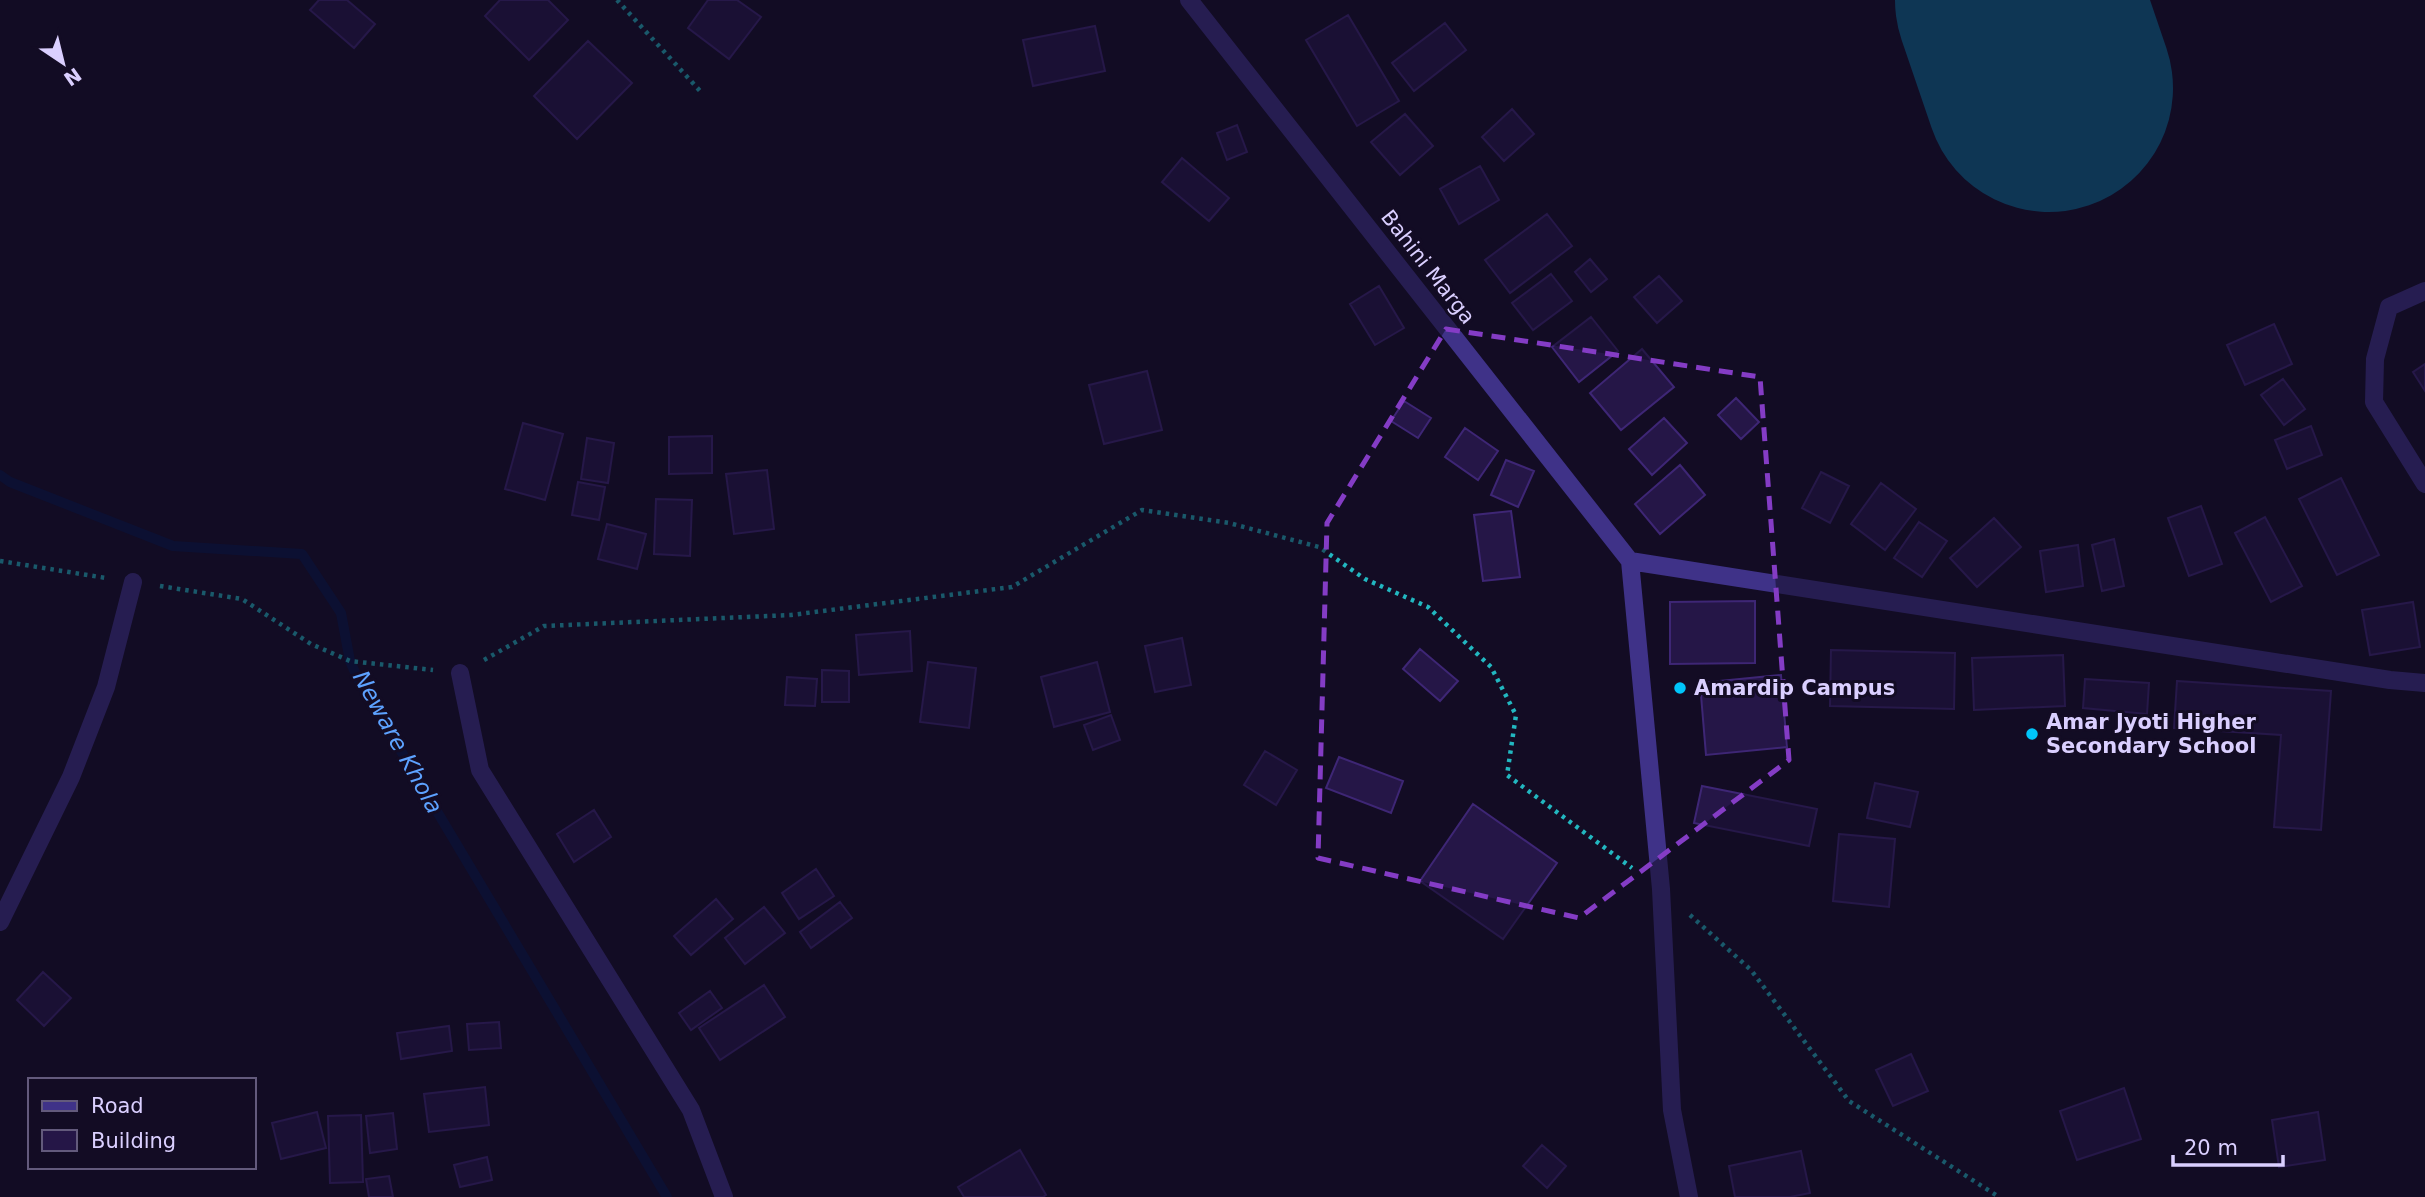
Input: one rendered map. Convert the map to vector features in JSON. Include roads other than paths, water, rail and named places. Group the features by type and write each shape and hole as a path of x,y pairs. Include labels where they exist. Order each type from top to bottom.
{"street":[{"name":"Bahini Marga","path":"1189,0 1630,561"},
{"path":"2425,291 2389,307 2375,359 2374,402 2425,484"},
{"path":"1689,1197 1672,1110 1661,889 1630,561 2363,676 2425,683"},
{"path":"0,922 71,777 106,687 133,582"},
{"path":"460,673 480,771 691,1110 724,1197"}],"waterway":[{"name":"Neware Khola","path":"0,475 10,482 173,546 302,554 341,613 350,661 358,679 667,1197"}],"place":[{"name":"Amardip Campus","path":"1680,688"},
{"name":"Amar Jyoti Higher Secondary School","path":"2032,734"}]}
